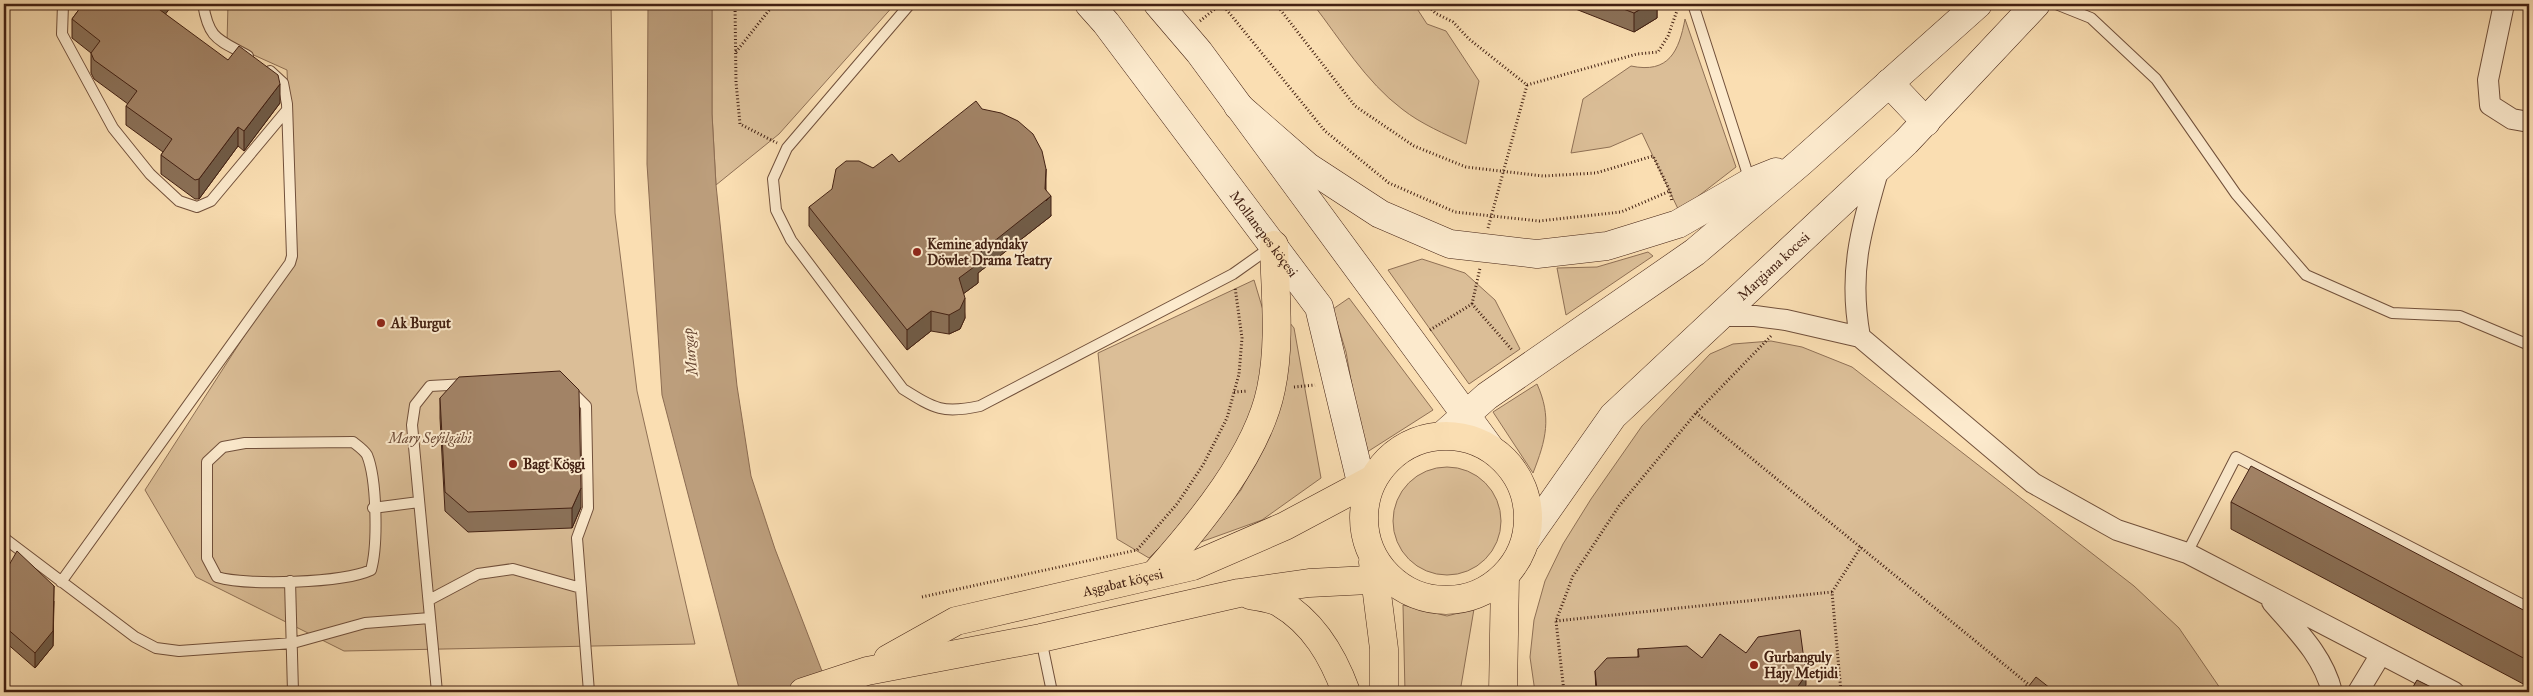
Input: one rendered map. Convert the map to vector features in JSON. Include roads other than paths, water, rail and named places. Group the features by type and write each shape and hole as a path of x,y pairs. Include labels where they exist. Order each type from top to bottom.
{"main road":[{"name":"Mollanepes köçesi","path":"1089,4 1106,23 1274,244 1319,307 1366,487"},
{"path":"1158,4 1199,52 1490,448 1510,466 1523,488 1529,514 1526,540 1518,559 1505,576 1485,592 1460,600 1435,600 1410,593 1379,572"},
{"path":"1238,106 1308,167 1380,214 1450,244 1537,254 1607,246 1678,224 1754,190 1801,162 1978,4"},
{"name":"Margiana kocesi","path":"1526,540 1613,416 1879,168 1926,122 2036,4"},
{"path":"1889,83 1926,122"},
{"path":"1443,435 1487,396 1695,252 1754,190"},
{"path":"1155,574 1188,537 1227,486 1256,430 1271,390 1275,358 1274,244"},
{"path":"1384,692 1384,649 1379,572 1366,540 1363,522 1366,487 1385,461 1402,448 1422,439 1443,435 1467,438 1490,448"},
{"name":"Aşgabat köçesi","path":"803,692 867,671 956,621 1193,566 1276,530 1366,487"},
{"name":"Aşgabat köçesi","path":"867,671 1040,638 1239,593 1379,572"},
{"path":"1503,692 1505,576"},
{"path":"1239,593 1279,602 1299,618 1320,639 1336,664 1346,692"}],"street":[{"path":"2504,4 2488,80 2490,105 2512,119 2529,122"},
{"path":"1860,337 1855,308 1855,266 1863,224 1879,168"},
{"path":"1721,316 1755,316 1786,320 1860,337 2033,483 2117,530 2187,553 2454,692"},
{"path":"2264,593 2313,650 2327,672 2332,692"},
{"path":"2358,692 2381,654"}],"lane":[{"path":"63,4 62,34 113,128 150,174 179,201 197,207 211,201 287,110"},
{"path":"60,582 290,262 292,256 287,110 283,83 259,63 217,39 206,25 203,4"},
{"path":"910,4 787,148 773,179 776,210 792,240 904,389 928,404 954,412 980,406 1233,274 1274,244"},
{"path":"1693,4 1754,190"},
{"path":"2056,4 2090,18 2156,79 2236,194 2306,275 2392,312 2460,316 2529,345"},
{"path":"560,382 586,406 588,508 576,538 589,692"},
{"path":"438,692 412,425 415,405 430,386 478,383"},
{"path":"354,442 366,453 372,472 376,554 371,570 359,576 290,581 232,582 217,577 207,558 208,462 223,447 245,443 354,442"},
{"path":"2187,553 2236,457 2529,608"},
{"path":"373,508 420,502"},
{"path":"4,538 134,637 156,648 179,651 293,643 365,622 430,618"},
{"path":"428,600 478,574 513,569 580,588"},
{"path":"290,581 293,692"},
{"path":"1040,638 1052,692"}],"water":[{"name":"Murgap","path":"648,4 712,4 712,114 716,185 737,386 751,476 775,549 830,692 740,692 662,395 647,164"}],"place":[{"name":"Kemine adyndaky Döwlet Drama Teatry","path":"917,252"},
{"name":"Ak Burgut","path":"381,323"},
{"name":"Bagt Köşgi","path":"513,464"},
{"name":"Gurbanguly Hajy Metjidi","path":"1754,665"}],"park label":[{"name":"Mary Seýilgähi","path":"430,438"}]}
